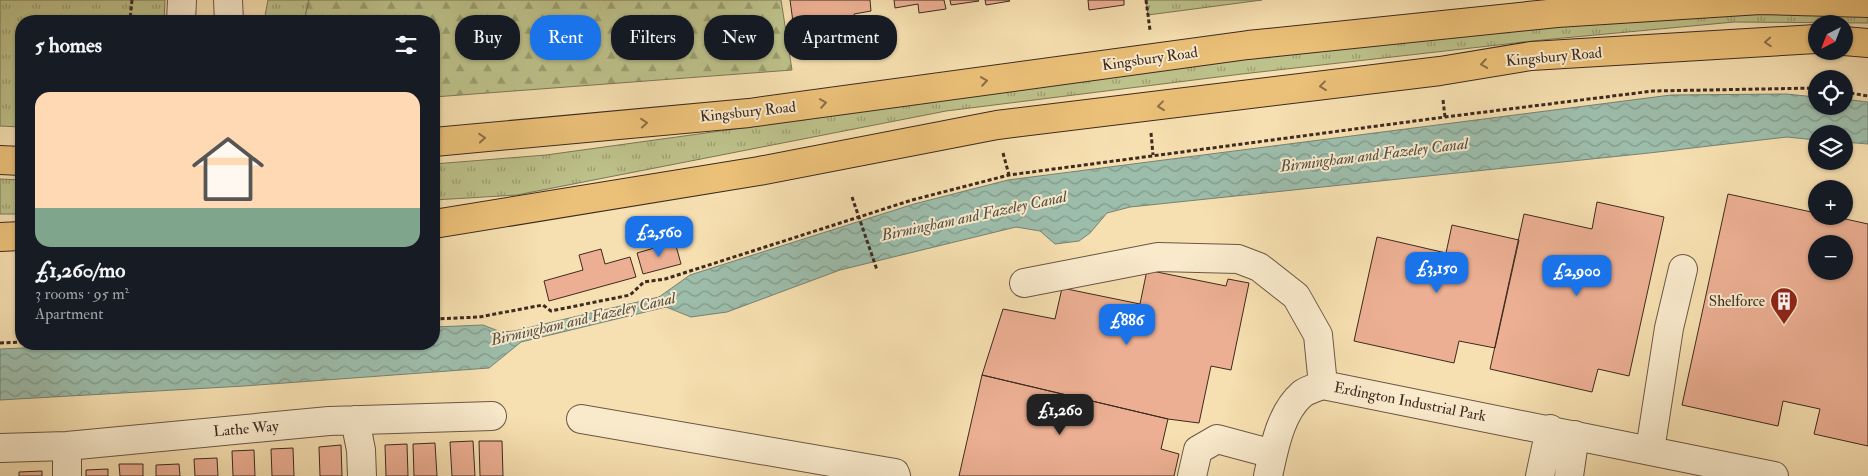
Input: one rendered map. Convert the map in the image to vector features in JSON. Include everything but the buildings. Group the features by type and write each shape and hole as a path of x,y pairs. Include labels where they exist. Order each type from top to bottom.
{"highway":[{"name":"Kingsbury Road","path":"440,141 749,113 1248,45 1556,13 1760,0 1868,3"},
{"name":"Kingsbury Road","path":"440,223 759,171 997,125 1421,74 1531,56 1808,39"},
{"path":"1853,42 1868,43"},
{"path":"0,160 15,161"},
{"path":"0,237 15,236"}],"street":[{"path":"181,15 182,0"},
{"path":"228,0 229,15"},
{"path":"1024,282 1158,257 1238,259 1259,268 1296,296 1318,335 1323,384"},
{"path":"1650,450 1669,328 1683,269"},
{"name":"Erdington Industrial Park","path":"1271,465 1287,412 1303,394 1323,384 1650,450 1724,471 1774,476"},
{"name":"Lathe Way","path":"0,448 67,446 354,420 492,416"},
{"path":"582,419 895,474 896,476"},
{"path":"354,420 361,450 362,476"},
{"path":"1540,476 1563,432"},
{"path":"1563,432 1569,476"},
{"path":"1192,476 1198,450 1216,439 1271,465"},
{"path":"67,446 67,476"}],"path":[{"path":"440,319 479,317 543,304 550,311 630,294 644,282 665,279 912,200 1009,175 1426,119 1653,92 1808,88"},
{"path":"1853,94 1868,96"},
{"path":"852,197 877,270"},
{"path":"0,344 15,343"}],"green space":[{"path":"0,0 165,0 164,15 15,15 15,127 0,126"},
{"path":"268,0 309,0 305,15 265,15"},
{"path":"309,0 781,0 784,19 784,60 790,60 792,70 440,97 440,15 305,15"},
{"path":"1146,0 1262,0 1148,15"},
{"path":"1811,12 1868,16 1868,23 1853,23 1853,15 1808,15 1808,23 1734,22 1542,40 1242,74 946,111 517,195 440,200 440,164 546,155 1272,55 1639,14"},
{"path":"0,179 15,180 15,214 0,214"}],"water":[{"name":"Birmingham and Fazeley Canal","path":"1786,94 1808,96 1808,115 1853,115 1853,100 1868,102 1868,144 1853,143 1853,125 1808,125 1808,139 1787,137 1130,207 1107,213 1090,233 1079,241 1055,244 1040,231 1016,227 840,270 727,312 691,317 666,307 521,342 489,368 244,386 0,400 0,349 440,350 440,327 483,325 501,332 514,331 659,297 690,275 914,204 1008,180 1671,95"}],"place":[{"name":"Shelforce","path":"1784,325"}]}
